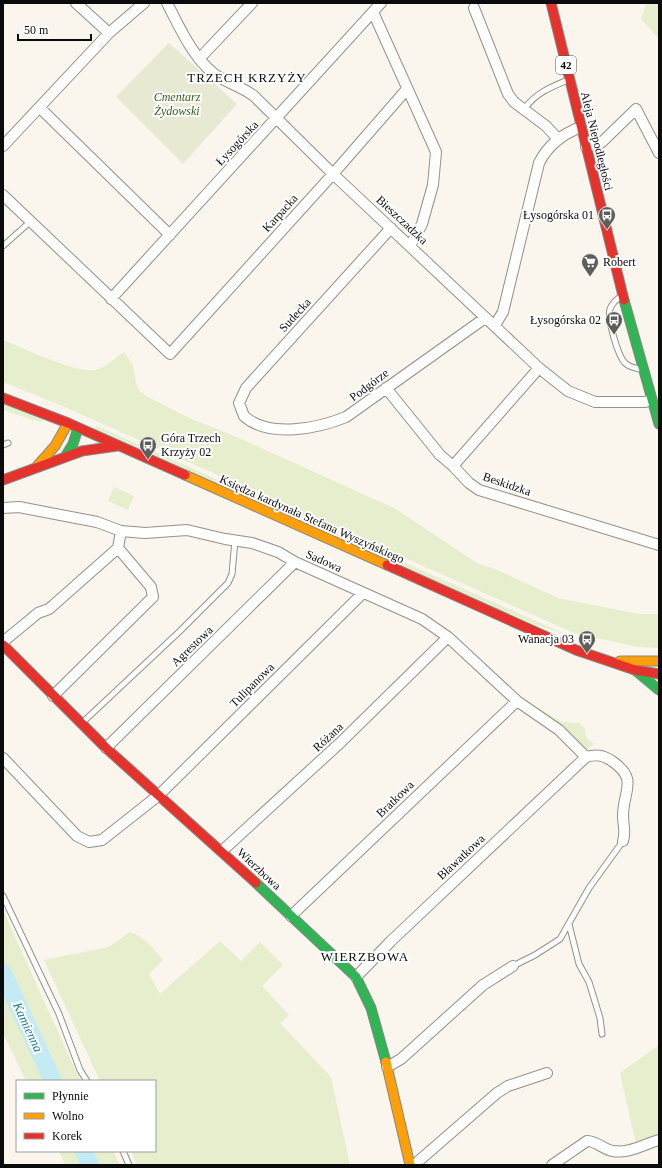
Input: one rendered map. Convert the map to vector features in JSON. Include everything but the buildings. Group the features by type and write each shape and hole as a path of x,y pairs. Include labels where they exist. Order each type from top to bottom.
{"main road":[{"name":"Aleja Niepodległości","path":"551,3 623,295 642,369 659,424"},
{"name":"Księdza kardynała Stefana Wyszyńskiego","path":"3,398 78,428 576,650 635,670 659,674"},
{"path":"33,469 47,457 68,424"},
{"path":"65,457 73,444 78,428"},
{"path":"3,480 82,451 117,446"},
{"name":"Wierzbowa","path":"3,644 106,748 222,851 356,977 371,1008 387,1067 410,1165"},
{"name":"Księdza kardynała Stefana Wyszyńskiego","path":"612,661 659,661"},
{"path":"635,670 659,690"}],"street":[{"path":"76,3 109,33"},
{"path":"3,146 109,33 144,3"},
{"name":"Bieszczadzka","path":"167,3 199,59 213,73 225,81 245,88 485,318 495,324 540,368 568,391 595,402 645,402 651,400"},
{"path":"199,59 252,3"},
{"name":"Łysogórska","path":"112,299 382,3"},
{"path":"474,8 508,94 514,102 525,108 546,126 558,139"},
{"path":"373,12 436,152 433,185 422,224 410,246"},
{"name":"Karpacka","path":"112,299 170,354 334,174 407,89"},
{"path":"40,108 170,235"},
{"path":"586,147 601,143 636,109 659,153"},
{"path":"495,324 503,312 539,163 544,152 558,139 581,127"},
{"path":"3,196 112,299"},
{"name":"Sudecka","path":"253,422 240,410 239,403 242,395 391,228"},
{"name":"Podgórze","path":"253,422 264,426 287,429 321,426 346,417 485,318"},
{"path":"453,466 540,368"},
{"name":"Beskidzka","path":"386,388 440,455 469,483 479,490 659,545"},
{"name":"Sadowa","path":"3,508 19,507 82,519 121,531 145,533 187,530 252,543 278,552 295,562 422,620 448,637 517,701 559,730 586,757"},
{"path":"3,644 38,613 49,609 118,548 121,531"},
{"path":"53,696 153,597 151,587 118,548"},
{"name":"Agrestowa","path":"106,748 295,562"},
{"name":"Tulipanowa","path":"3,758 77,836 88,842 98,842 104,839 159,795 363,593"},
{"name":"Różana","path":"222,851 340,743 448,637"},
{"name":"Bratkowa","path":"291,916 517,701"},
{"path":"586,757 594,754 604,757 621,768 627,775 628,784 623,814 625,834 623,840"},
{"name":"Bławatkowa","path":"356,977 391,941 586,757"},
{"path":"387,1067 401,1059 483,985 513,966"},
{"path":"414,1165 497,1093 508,1086 547,1073"},
{"path":"552,1165 587,1141 593,1142 613,1151 621,1151 659,1140"}],"lane":[{"path":"525,108 530,101 543,91 570,80"},
{"path":"3,246 31,221"},
{"path":"623,295 613,303 609,316 621,358 632,368 642,369"},
{"path":"82,723 180,631 228,583 232,574 235,540"},
{"path":"513,966 531,958 556,942 569,924 589,888 623,840"},
{"path":"3,896 59,1014 80,1070 86,1080"},
{"path":"569,924 579,964 590,982 600,1018 602,1034"},
{"path":"123,1152 129,1165"}],"green space":[{"path":"648,3 659,3 659,39 641,19"},
{"name":"Cmentarz Żydowski","path":"169,43 237,104 183,164 116,97"},
{"path":"3,340 51,360 79,369 90,370 102,368 124,352 133,365 136,383 139,390 146,396 189,418 239,438 396,509 477,563 497,570 558,598 639,614 659,614 659,648 638,647 574,633 60,405 3,382"},
{"path":"3,403 44,420 40,422 3,410"},
{"path":"97,426 563,634 531,623 94,428"},
{"path":"114,487 134,496 128,510 108,501"},
{"path":"529,705 538,708 562,722 580,723 585,729 586,738 594,744 585,751"},
{"path":"3,910 80,1080 26,1080 3,1033"},
{"path":"130,932 145,940 163,960 149,974 160,994 220,941 241,961 260,942 283,965 262,986 289,1015 280,1023 331,1077 350,1165 137,1165 131,1152 156,1152 156,1080 100,1080 44,960 109,947"},
{"path":"659,1045 659,1137 636,1144 620,1073"},
{"path":"59,1152 114,1152 120,1165 65,1165"}],"waterway":[{"name":"Kamienna","path":"3,973 53,1080"},
{"name":"Kamienna","path":"84,1152 90,1165"}],"traffic: fast":[{"path":"624,300 659,424"},
{"path":"65,457 73,444 78,428"},
{"path":"635,670 659,690"},
{"path":"256,883 356,977 371,1008 386,1062"}],"traffic: slow":[{"path":"38,465 55,446 68,423"},
{"path":"185,475 387,565"},
{"path":"620,661 659,661"},
{"path":"386,1062 410,1165"}],"traffic: jam":[{"path":"551,3 624,300"},
{"path":"3,398 68,423 185,475"},
{"path":"3,480 82,451 117,446"},
{"path":"387,565 576,650 635,670 659,674"},
{"path":"3,645 106,748 256,883"}],"place":[{"name":"Łysogórska 01","path":"607,230"},
{"name":"Robert","path":"590,277"},
{"name":"Łysogórska 02","path":"614,335"},
{"name":"Góra Trzech Krzyży 02","path":"148,460"},
{"name":"Wanacja 03","path":"587,654"}],"district":[{"name":"TRZECH KRZYŻY","path":"247,77"},
{"name":"WIERZBOWA","path":"365,956"}]}
